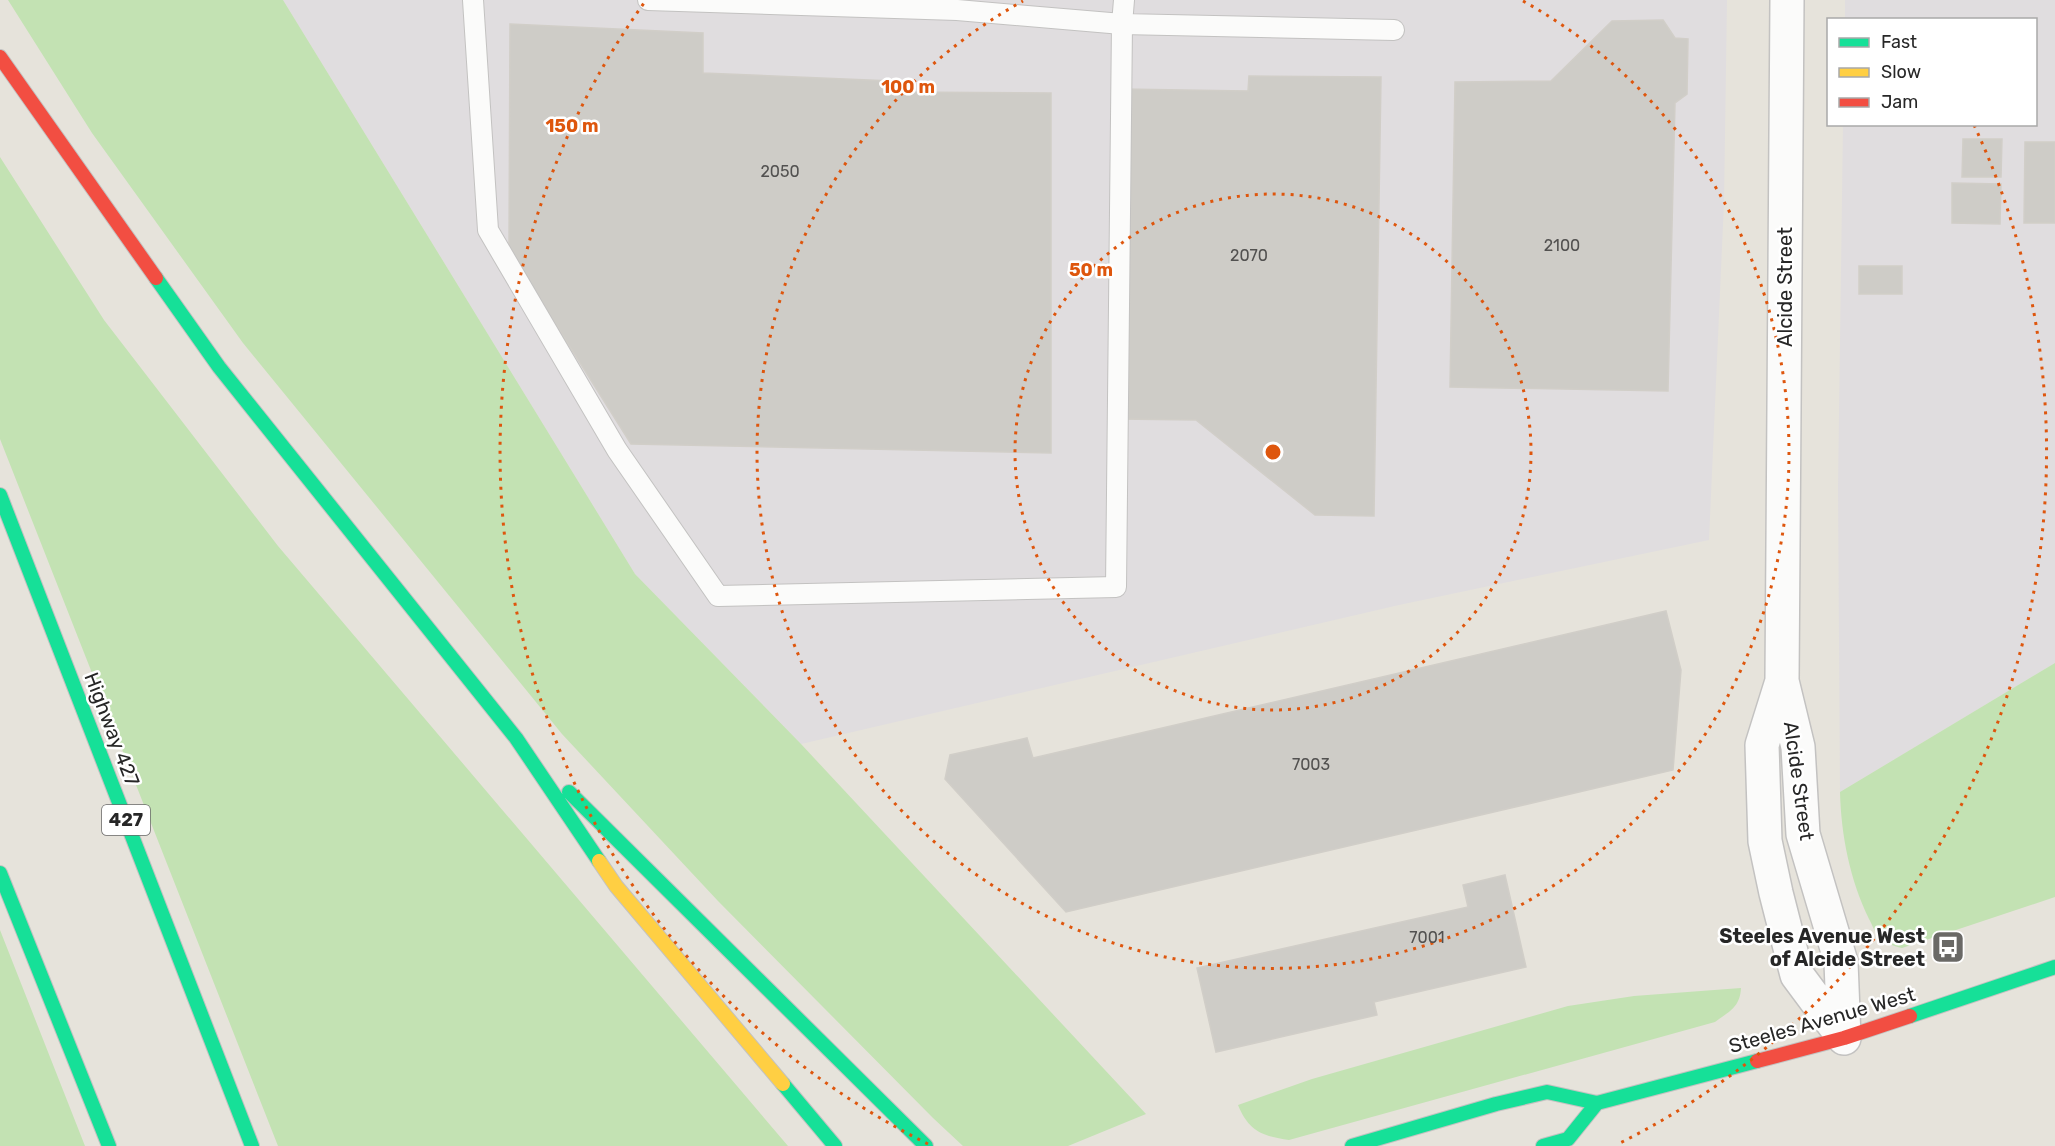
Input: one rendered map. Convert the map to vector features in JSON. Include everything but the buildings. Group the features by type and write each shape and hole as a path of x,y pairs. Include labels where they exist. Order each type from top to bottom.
{"main road":[{"path":"0,57 219,367 516,738 616,886 835,1146"},
{"name":"Highway 427","path":"0,495 252,1146"},
{"path":"516,738 926,1146"},
{"path":"0,873 109,1146"},
{"name":"Steeles Avenue West","path":"1352,1146 1496,1104 1547,1092 1598,1103 1844,1038 2055,967"},
{"path":"1542,1146 1568,1139 1598,1103"}],"street":[{"name":"Alcide Street","path":"1787,0 1782,681 1798,747 1803,834 1842,962 1844,1038"},
{"name":"Alcide Street","path":"1782,681 1761,745 1765,841 1797,975 1844,1038"}],"lane":[{"path":"473,0 488,230 617,450 718,596 1116,587 1124,0"},
{"path":"648,0 957,10 1122,24 1394,30"}],"shaded area":[{"path":"283,0 1727,0 1724,202 1709,540 1399,605 801,744 635,574"},
{"path":"1845,0 2055,0 2055,663 1840,792 1838,488 1843,126 2037,126 2037,18 1845,18"}],"green space":[{"path":"8,0 283,0 635,574 801,744 1146,1114 1068,1146 963,1146 933,1118 718,901 562,734 243,343 92,133"},
{"path":"0,157 104,320 278,546 788,1146 278,1146 0,439"},
{"path":"2055,663 2055,897 1902,948 1886,942 1880,938 1873,927 1862,904 1852,873 1842,824 1840,792"},
{"path":"0,930 85,1146 0,1146"},
{"path":"1741,988 1736,1004 1715,1022 1289,1140 1272,1137 1252,1127 1238,1105 1312,1079 1568,1006 1634,996"}],"traffic: fast":[{"path":"156,278 219,367 516,738 599,861"},
{"path":"0,495 252,1146"},
{"path":"569,792 926,1146"},
{"path":"0,873 109,1146"},
{"path":"1910,1016 2055,967"},
{"path":"1352,1146 1496,1104 1547,1092 1597,1103 1757,1061"},
{"path":"783,1084 835,1146"},
{"path":"1543,1146 1568,1139 1597,1103"}],"traffic: slow":[{"path":"599,861 616,886 783,1084"}],"traffic: jam":[{"path":"0,57 156,278"},
{"path":"1757,1061 1844,1038 1910,1016"}],"place":[{"name":"Steeles Avenue West of Alcide Street","path":"1948,947"}]}
